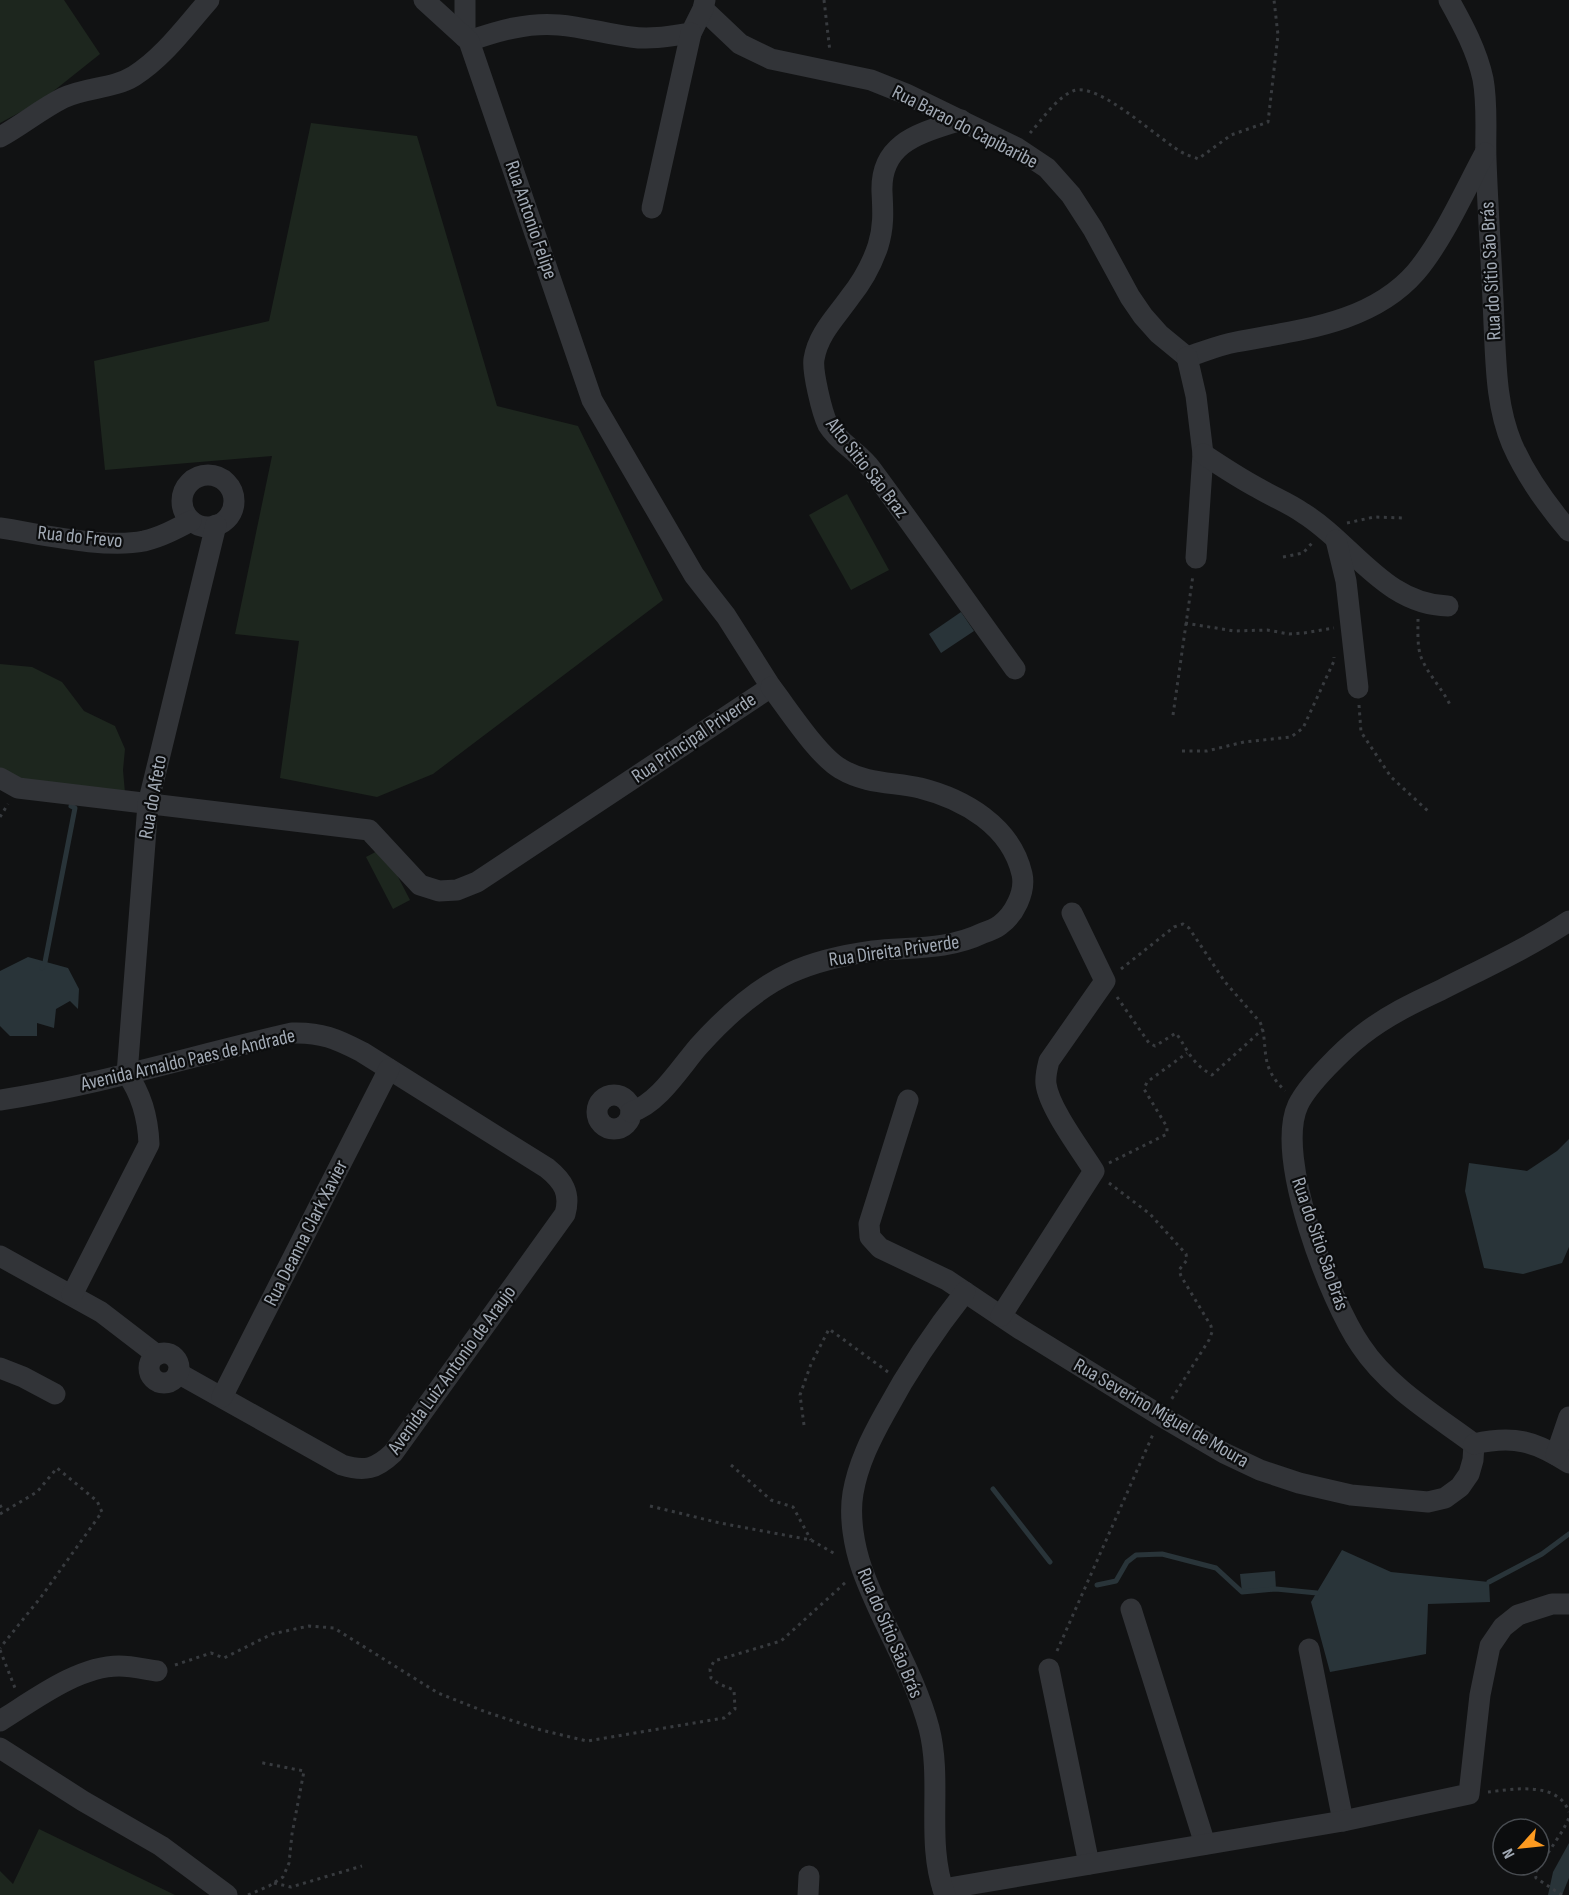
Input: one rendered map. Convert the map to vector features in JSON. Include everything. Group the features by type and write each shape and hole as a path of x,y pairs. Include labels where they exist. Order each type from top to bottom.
{"street":[{"path":"0,137 63,98 94,88 117,84 132,77 161,54 209,0"},
{"path":"424,0 467,39"},
{"path":"465,0 467,39"},
{"name":"Rua do Sítio São Brás","path":"1449,0 1474,49 1487,105 1486,152 1497,378 1502,411 1512,443 1525,470 1569,531"},
{"path":"652,208 691,33 704,4"},
{"name":"Rua Barao do Capibaribe","path":"704,4 740,44 771,59 871,80 961,120 1017,148 1047,168 1071,195 1143,316 1159,334 1187,357"},
{"path":"467,39 525,26 558,25 632,38 691,33"},
{"name":"Rua Antonio Felipe","path":"467,39 592,400"},
{"name":"Alto Sitio São Braz","path":"961,120 925,132 900,144 890,157 884,170 882,233 875,255 864,278 817,342 813,362 821,406 832,432 867,462 1015,669"},
{"path":"1196,558 1203,454 1196,396 1187,357 1233,343 1316,327 1360,313 1388,297 1416,272 1438,239 1486,152"},
{"name":"Rua Principal Priverde","path":"148,804 369,830 420,885 439,891 457,890 477,882 771,687 726,616 694,575 592,400"},
{"path":"1203,454 1305,514 1388,585 1409,598 1430,606 1448,606"},
{"name":"Rua do Afeto","path":"126,1074 148,804 216,525 230,514 234,498 226,482 210,474 194,478 183,490 182,507 191,521"},
{"path":"191,521 199,525 216,525"},
{"name":"Rua do Frevo","path":"0,528 123,544 145,541 191,521"},
{"path":"1336,540 1346,581 1358,688"},
{"name":"Rua Direita Priverde","path":"631,1112 650,1103 700,1045 734,1012 758,992 789,974 827,959 873,951 938,947 968,941 1000,925 1018,905 1023,878 1018,857 1002,834 984,816 958,801 920,788 860,779 839,768 812,741 771,687"},
{"path":"0,778 18,788 148,804"},
{"path":"1001,1316 1094,1171 1051,1100 1046,1086 1049,1061 1106,981 1072,913"},
{"name":"Rua do Sítio São Brás","path":"1474,1444 1409,1395 1382,1371 1361,1347 1342,1313 1324,1272 1293,1166 1292,1135 1298,1106 1318,1078 1360,1036 1386,1017 1539,941 1569,921"},
{"name":"Avenida Arnaldo Paes de Andrade","path":"0,1100 35,1095 292,1033 314,1033 337,1039 390,1069 547,1168 563,1184 568,1205"},
{"name":"Rua Deanna Clark Xavier","path":"222,1397 390,1069"},
{"path":"0,1256 72,1295 149,1144 149,1127 144,1107 138,1090 126,1074"},
{"name":"Rua Severino Miguel de Moura","path":"908,1100 869,1224 870,1237 880,1248 929,1270 1224,1453 1260,1470 1299,1483 1351,1495 1428,1502 1445,1497 1460,1487 1469,1474 1474,1444"},
{"name":"Avenida Luiz Antonio de Araujo","path":"72,1295 124,1328 157,1355 149,1366 154,1379 168,1383 178,1373 342,1465 356,1469 370,1468 381,1464 393,1453 565,1214 568,1205"},
{"name":"Rua do Sítio São Brás","path":"944,1892 934,1828 934,1753 918,1695 861,1568 852,1524 853,1494 859,1466 901,1382 926,1343 965,1292"},
{"path":"0,1368 55,1394"},
{"path":"1474,1444 1508,1439 1525,1441 1563,1459 1569,1417"},
{"path":"944,1892 1089,1863 1343,1821 1469,1794 1480,1695 1490,1646 1503,1627 1518,1616 1552,1604 1569,1604"},
{"path":"1131,1609 1205,1844"},
{"path":"1309,1649 1343,1821"},
{"path":"0,1720 57,1685 93,1670 118,1666 157,1671"},
{"path":"1049,1669 1089,1863"},
{"path":"0,1748 83,1801 161,1846 227,1895"}],"path":[{"path":"824,0 832,72"},
{"path":"1017,148 1057,103 1074,91 1084,90 1107,99 1184,154 1198,159 1231,135 1269,122 1278,35 1274,0"},
{"path":"1173,714 1196,558"},
{"path":"1409,598 1417,615 1421,657 1451,707"},
{"path":"1185,623 1234,631 1267,630 1289,633 1304,633 1350,624"},
{"path":"1182,752 1207,751 1244,742 1291,737 1303,728 1334,661 1333,650"},
{"path":"1358,688 1361,732 1391,777 1428,811"},
{"path":"1263,1029 1212,1075 1204,1071 1186,1053 1176,1033 1158,1046 1149,1043 1106,981 1174,927 1184,924 1225,982 1260,1022 1263,1029 1266,1059 1273,1078 1298,1106"},
{"path":"1049,1669 1161,1416 1212,1332 1211,1326 1179,1270 1187,1260 1186,1254 1150,1214 1094,1171 1167,1134 1167,1127 1144,1089 1147,1083 1186,1053"},
{"path":"804,1425 800,1395 811,1364 829,1329 901,1382"},
{"path":"731,1465 771,1500 793,1507 811,1540"},
{"path":"0,1505 2,1513 37,1492 57,1468 97,1501 102,1512 41,1597 0,1649 10,1679 25,1705"},
{"path":"157,1671 211,1653 224,1658 272,1634 309,1626 334,1628 438,1693 541,1730 587,1741 724,1719 735,1709 734,1690 711,1678 710,1669 714,1661 781,1641 861,1568 811,1540 720,1523 650,1506"},
{"path":"248,1895 283,1877 289,1863 304,1771 258,1762"},
{"path":"1469,1794 1507,1789 1542,1790 1560,1797 1569,1812"},
{"path":"1562,1895 1536,1878 1537,1867 1569,1818"},
{"path":"274,1883 291,1887 362,1866"}],"shaded area":[{"path":"0,0 64,0 100,54 41,101 0,123"},
{"path":"311,123 417,136 497,406 578,426 663,600 433,774 377,797 280,778 299,641 235,634 272,456 105,470 94,361 269,321"},
{"path":"847,494 889,570 851,590 809,515"},
{"path":"961,612 974,631 941,653 929,634"},
{"path":"0,664 32,667 62,682 84,711 115,726 125,749 123,770 125,793 0,782"},
{"path":"383,848 410,900 393,909 366,857"},
{"path":"28,957 68,968 79,989 78,1009 70,1001 56,1009 54,1028 37,1023 37,1036 10,1036 0,1026 0,971"},
{"path":"1569,1139 1569,1247 1562,1263 1523,1274 1484,1268 1465,1191 1469,1163 1527,1171 1557,1151"},
{"path":"1342,1550 1391,1572 1489,1582 1490,1602 1428,1604 1426,1654 1330,1672 1311,1602"},
{"path":"1275,1571 1276,1589 1242,1592 1240,1574"},
{"path":"39,1829 175,1895 0,1895 0,1871 13,1884"},
{"path":"1569,1843 1569,1878 1562,1895 1548,1895 1553,1872"}],"waterway":[{"path":"42,968 75,808 71,806"},
{"path":"993,1489 1050,1562"},
{"path":"1489,1582 1542,1554 1569,1534"},
{"path":"1097,1585 1116,1581 1127,1562 1136,1555 1162,1554 1216,1568 1242,1592 1276,1589 1317,1593"}]}
